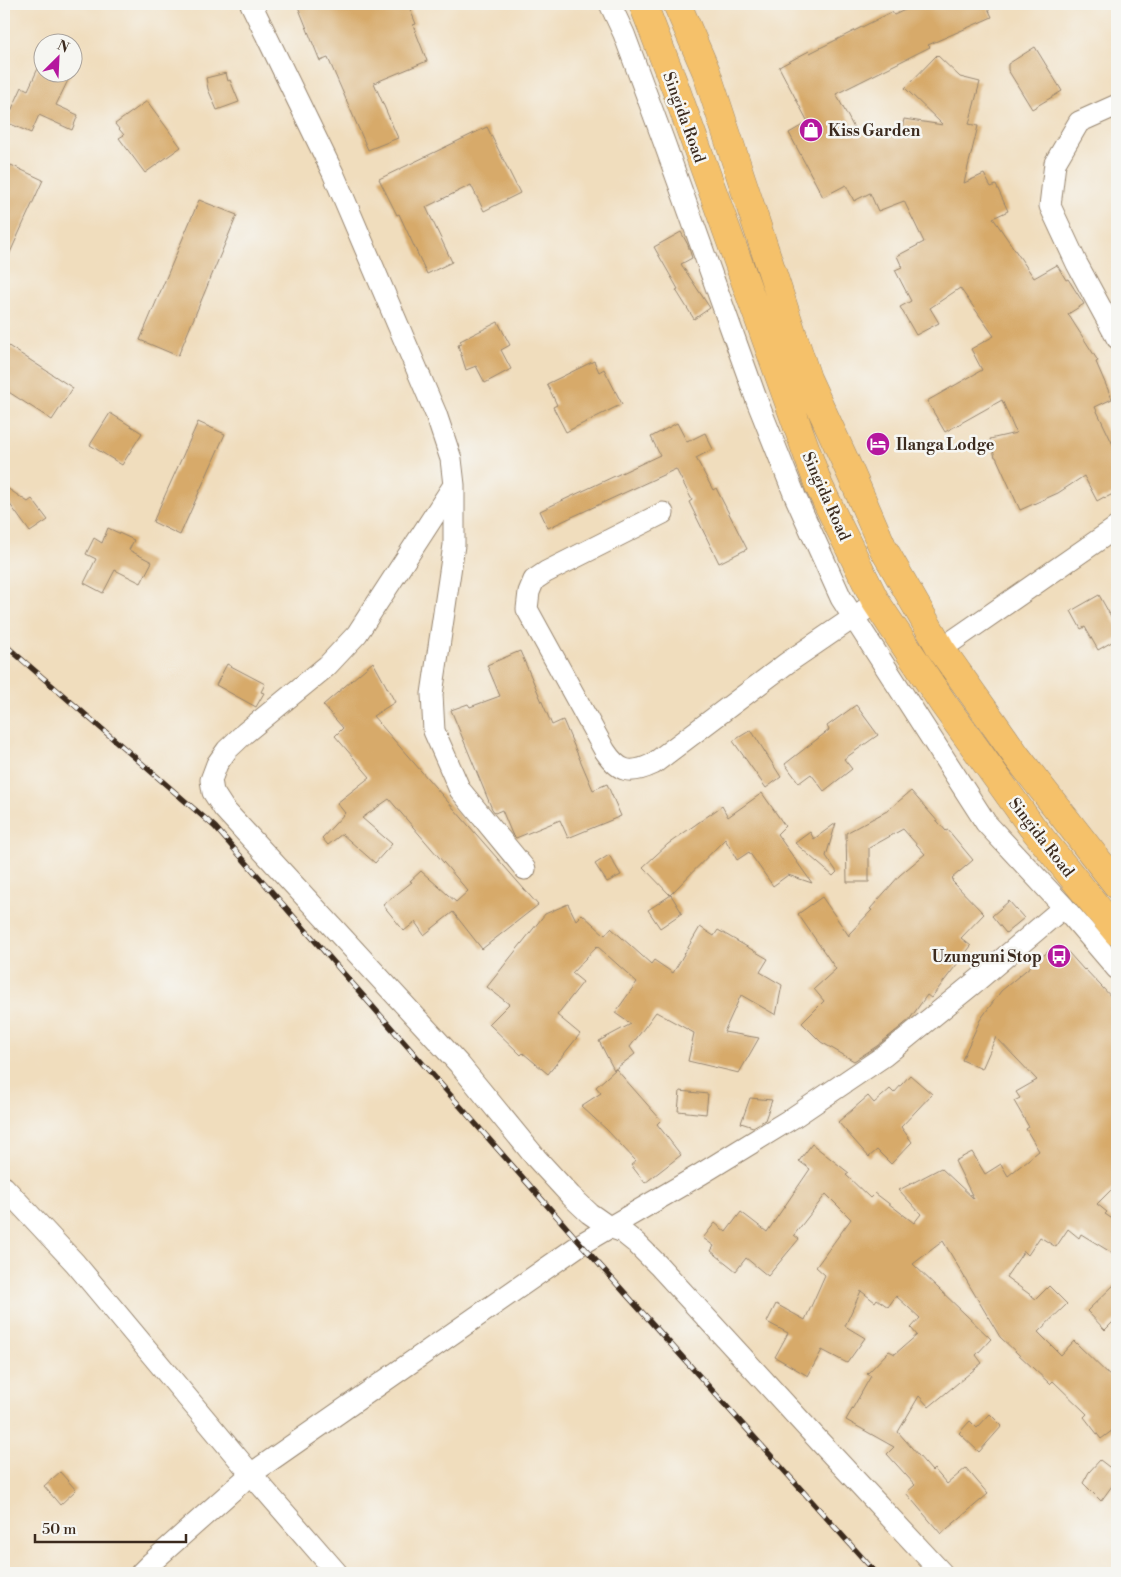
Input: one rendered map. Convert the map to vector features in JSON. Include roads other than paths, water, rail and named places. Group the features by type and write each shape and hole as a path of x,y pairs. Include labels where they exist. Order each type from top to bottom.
{"highway":[{"name":"Singida Road","path":"643,4 675,87 819,486 876,602 943,703 1032,827 1117,932"},
{"name":"Singida Road","path":"678,4 706,71 807,378 851,474 882,548 941,649 1018,758 1117,885"}],"street":[{"path":"251,4 333,173 436,414 451,459 454,485 454,545 432,694 434,731 460,790 526,868"},
{"path":"610,4 624,34 654,115 757,401 795,496 841,598 986,823 1064,907 1117,969"},
{"path":"1117,105 1079,122 1054,163 1050,206 1077,264 1117,338"},
{"path":"454,485 357,634 327,666 227,750 217,764 211,780 213,792 224,809 459,1064 536,1158 570,1196 609,1227 621,1231 658,1265 821,1444 942,1573"},
{"path":"663,513 546,572 534,580 529,592 527,609 605,751 613,763 627,770 639,771 653,764 787,663 876,602"},
{"path":"941,649 1117,527"},
{"path":"141,1573 250,1474 581,1244 785,1123 884,1056 1064,907"},
{"path":"4,1187 75,1263 250,1474 337,1573"}],"railway":[{"path":"4,644 215,827 581,1244 876,1573"}],"place":[{"name":"Kiss Garden","path":"811,130"},
{"name":"Ilanga Lodge","path":"878,444"},
{"name":"Uzunguni Stop","path":"1059,956"}]}
